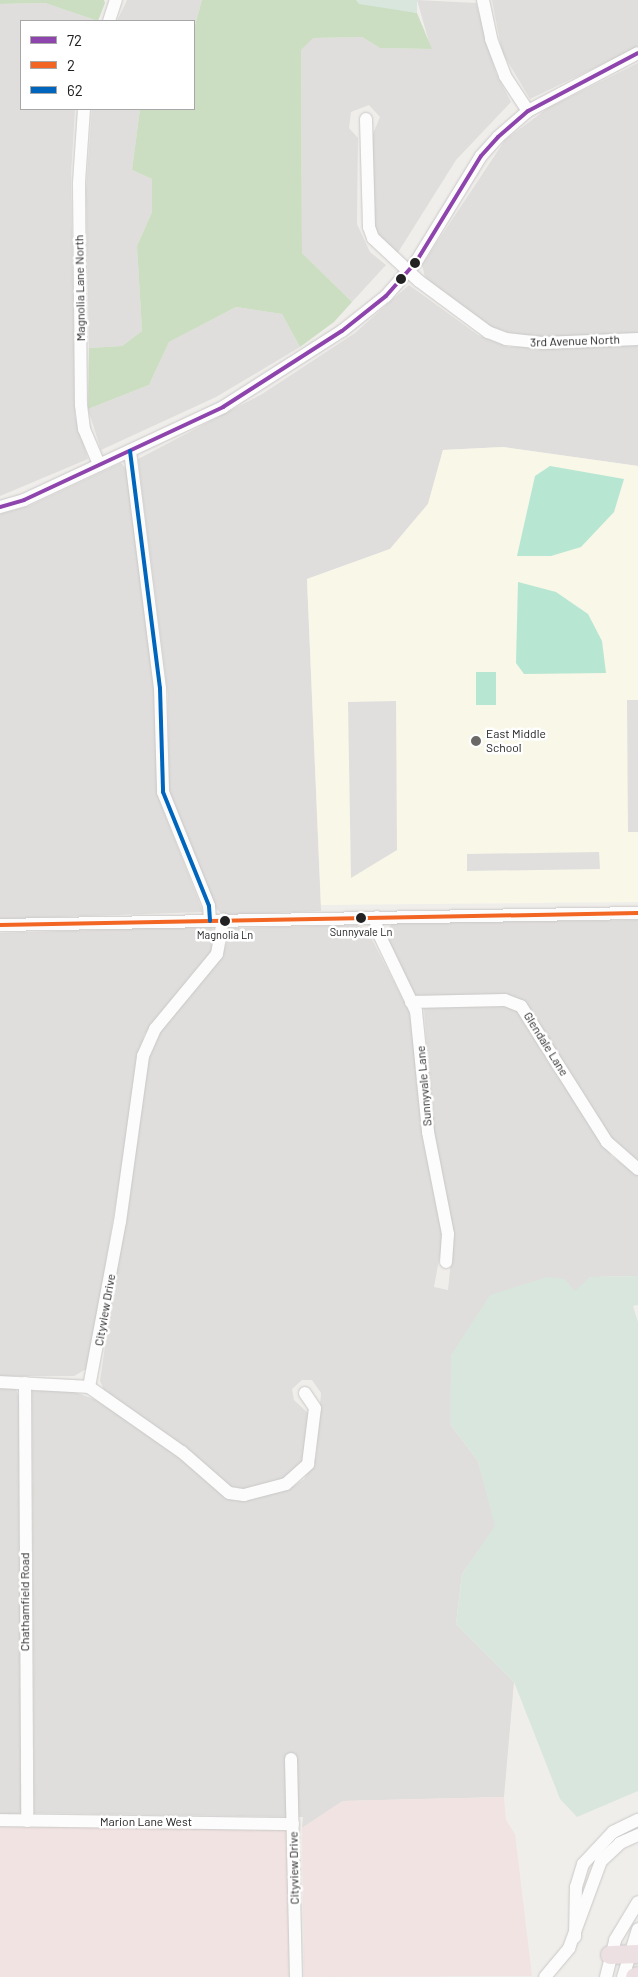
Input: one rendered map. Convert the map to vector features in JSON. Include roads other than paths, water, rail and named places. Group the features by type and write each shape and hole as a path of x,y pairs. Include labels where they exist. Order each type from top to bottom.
{"highway":[{"path":"610,1955 633,1954"}],"street":[{"path":"109,20 116,0"},
{"path":"483,0 490,39 505,76 528,111"},
{"path":"0,507 130,451 258,388 371,310 408,271 481,156 528,111 638,53"},
{"name":"Magnolia Lane North","path":"84,110 79,183 81,405 84,429 99,465"},
{"name":"3rd Avenue North","path":"366,119 369,227 373,238 408,271 437,294 506,339 543,343 638,339"},
{"path":"130,451 160,688 163,792 216,921"},
{"path":"0,925 638,913"},
{"name":"Sunnyvale Lane","path":"377,917 376,928 412,1002 434,1172 448,1234 446,1262"},
{"name":"Cityview Drive","path":"90,1386 120,1222 143,1056 155,1029 217,954 216,921"},
{"name":"Glendale Lane","path":"412,1002 505,1000 521,1006 607,1142 638,1169"},
{"path":"0,1382 90,1386 182,1452 229,1493 244,1495 286,1484 308,1464 315,1408 305,1393"},
{"name":"Chathamfield Road","path":"25,1383 27,1821"},
{"name":"Cityview Drive","path":"291,1759 296,1977"},
{"name":"Marion Lane West","path":"0,1820 293,1824"},
{"path":"574,1937 576,1887 583,1864 612,1832 638,1820"},
{"path":"545,1977 574,1937 601,1861 620,1843 638,1835"},
{"path":"606,1977 610,1955 638,1902"},
{"path":"623,1977 633,1954 638,1929"}],"place":[{"name":"East Middle School","path":"476,741"},
{"name":"Sunnyvale Ln","path":"361,918"},
{"name":"Magnolia Ln","path":"225,921"}]}
